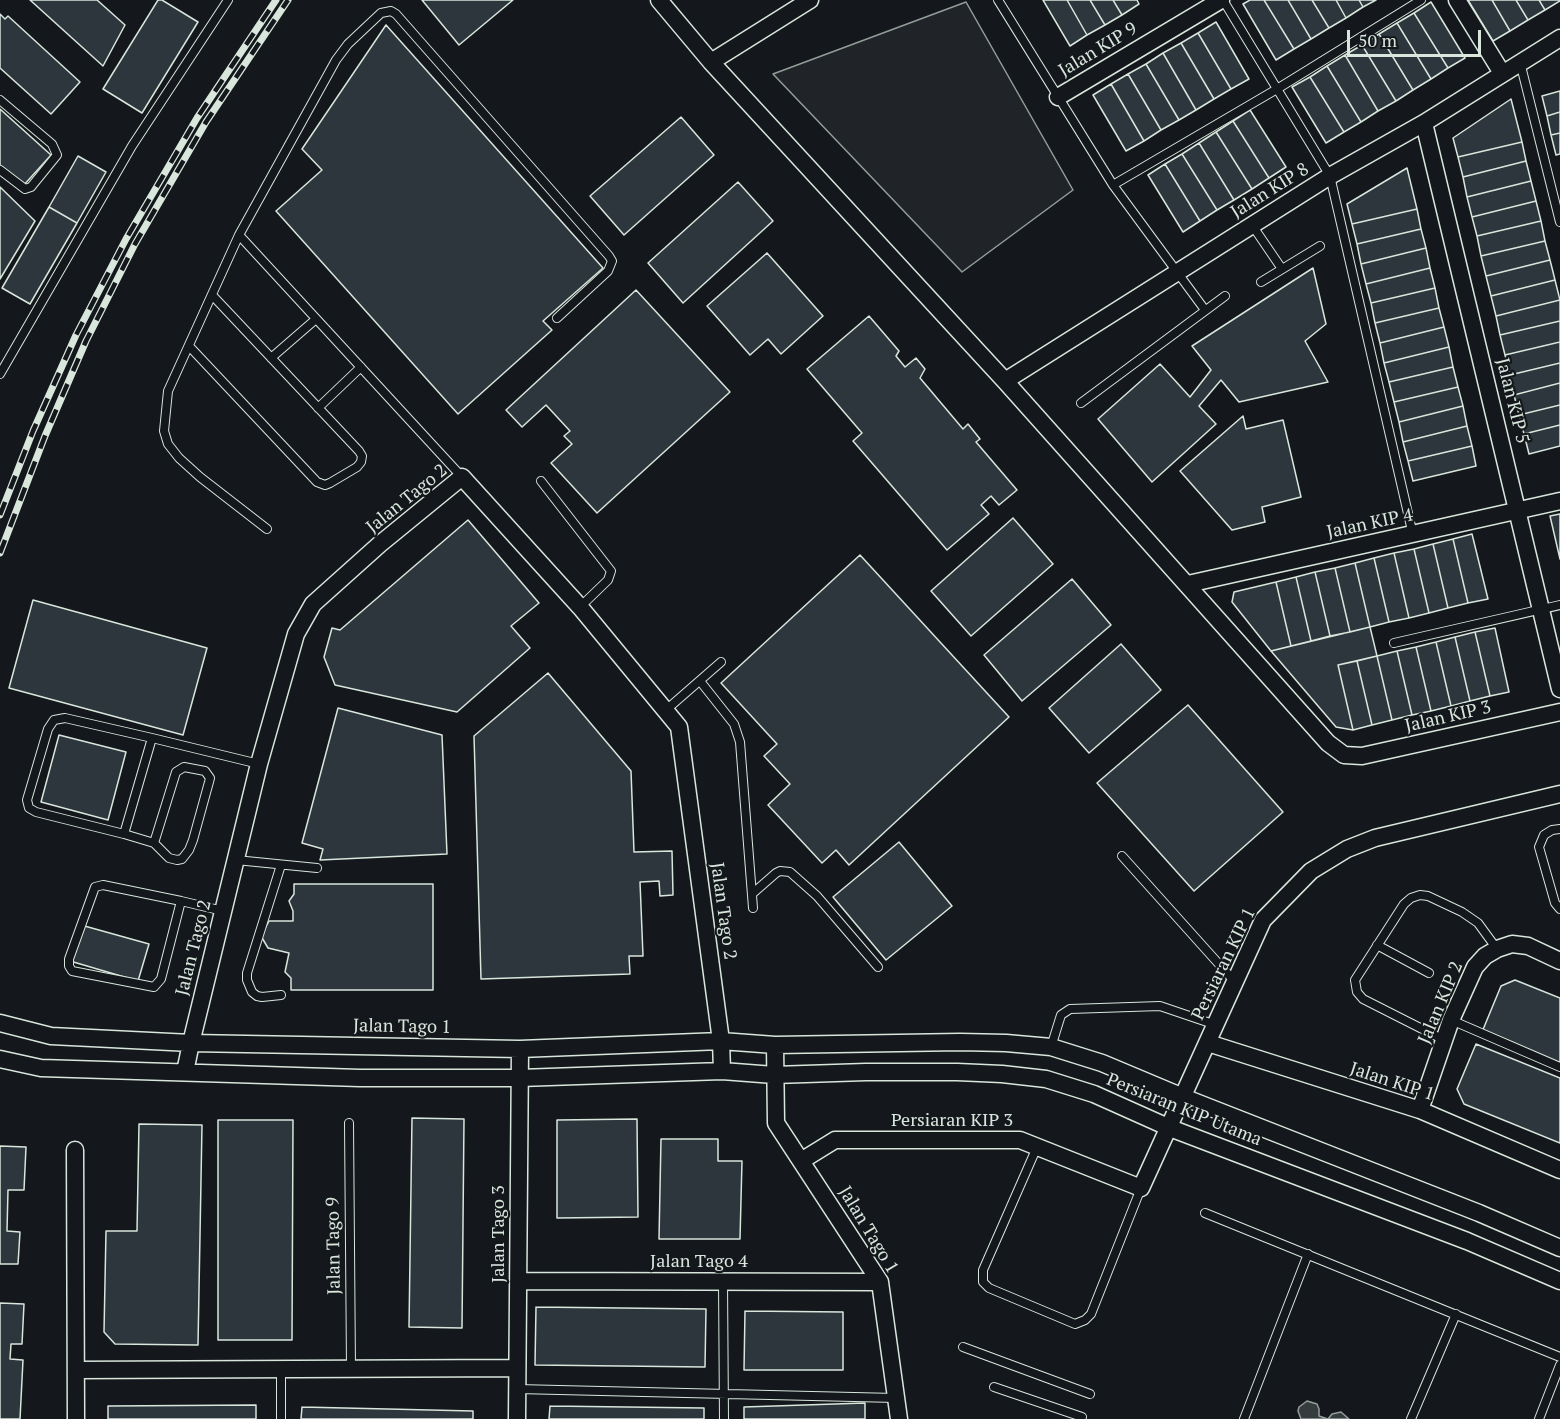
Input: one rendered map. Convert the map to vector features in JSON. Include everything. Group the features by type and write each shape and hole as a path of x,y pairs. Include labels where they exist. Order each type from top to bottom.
{"street":[{"path":"659,0 711,62 1005,381 1188,584"},
{"path":"711,62 810,0"},
{"name":"Jalan KIP 9","path":"1058,97 1222,0"},
{"path":"1457,0 1502,73"},
{"name":"Jalan KIP 8","path":"1005,381 1330,176 1424,123 1560,38"},
{"name":"Jalan KIP 5","path":"1424,123 1560,689"},
{"name":"Jalan Tago 2","path":"185,1072 259,764 296,634 313,604 380,544 462,477 580,607 679,727 721,1041 722,1071"},
{"name":"Jalan KIP 4","path":"1188,584 1560,501"},
{"name":"Jalan KIP 3","path":"1188,584 1328,743 1344,755 1362,756 1560,712"},
{"name":"Persiaran KIP 1","path":"1170,1128 1263,920 1311,871 1347,849 1375,838 1560,794"},
{"path":"1497,949 1512,944 1528,946 1560,961"},
{"name":"Jalan KIP 2","path":"1420,1110 1451,1020 1475,967 1485,956 1497,949"},
{"name":"Jalan Tago 1","path":"0,1023 51,1036 191,1043 520,1049 721,1041 775,1045 776,1124 880,1282 899,1419"},
{"name":"Persiaran KIP Utama","path":"775,1045 960,1042 1050,1047 1102,1063 1560,1248"},
{"name":"Jalan KIP 1","path":"1208,1043 1420,1110 1560,1170"},
{"name":"Jalan Tago 3","path":"517,1419 520,1049"},
{"path":"0,1059 41,1068 360,1078 520,1078 722,1071 774,1075"},
{"name":"Persiaran KIP Utama","path":"774,1075 957,1072 1046,1079 1094,1094 1170,1128 1467,1241 1560,1281"},
{"path":"1141,1188 1170,1128"},
{"name":"Persiaran KIP 3","path":"801,1161 835,1140 1020,1140 1141,1188"},
{"path":"75,1150 76,1419"},
{"name":"Jalan Tago 4","path":"518,1281 880,1282"},
{"path":"76,1370 518,1368"}],"lane":[{"path":"0,374 132,146 228,0"},
{"path":"998,0 1113,185 1205,310"},
{"path":"1222,0 1330,176 1413,535"},
{"path":"1113,185 1277,89 1421,0"},
{"path":"267,528 200,477 179,459 168,444 164,431 168,391 239,235 336,60 348,44 381,13 391,11 612,261 608,271 557,318"},
{"path":"1520,61 1560,222"},
{"path":"0,100 52,144 57,155 31,187 25,189 0,170"},
{"path":"1252,225 1282,269"},
{"path":"239,235 462,477"},
{"path":"1261,282 1320,246"},
{"path":"189,346 317,482 326,485 357,467 361,462 362,456 359,451 212,295"},
{"path":"1081,403 1225,296"},
{"path":"271,358 316,319"},
{"path":"318,408 361,367"},
{"path":"541,481 611,571 608,580 580,607"},
{"path":"1394,643 1560,605"},
{"path":"666,710 721,662"},
{"path":"700,681 734,724 740,742 753,908"},
{"path":"154,843 176,772 184,767 205,771 210,778 189,850 182,859 169,858 154,843 36,812 29,807 27,800 48,729 54,720 65,718 259,764"},
{"path":"124,834 152,738"},
{"path":"1560,829 1552,830 1544,836 1539,847 1555,903 1560,909"},
{"path":"1122,856 1235,982"},
{"path":"236,860 316,868"},
{"path":"281,865 247,973 252,992 257,996 281,995"},
{"path":"752,894 776,873 790,872 817,896 878,967"},
{"path":"181,901 161,979 154,987 72,971 69,960 90,894 95,887 103,885 181,901 224,910"},
{"path":"1444,1040 1363,999 1354,986 1355,980 1404,904 1411,898 1420,896 1428,896 1462,912 1478,923 1497,949"},
{"path":"1377,945 1429,973"},
{"path":"1050,1047 1060,1015 1070,1009 1160,1006 1216,1025"},
{"path":"1451,1020 1560,1067"},
{"name":"Jalan Tago 9","path":"349,1123 351,1369"},
{"path":"1037,1147 983,1270 983,1282 989,1288 1075,1324 1085,1320 1091,1314 1141,1188"},
{"path":"1205,1213 1560,1357"},
{"path":"1244,1419 1308,1254"},
{"path":"723,1281 724,1419"},
{"path":"1411,1419 1456,1314"},
{"path":"963,1347 1090,1394"},
{"path":"1539,1419 1560,1365"},
{"path":"281,1369 281,1419"},
{"path":"994,1387 1082,1417"},
{"path":"517,1389 896,1398"}],"shaded area":[{"path":"966,2 1073,190 962,272 773,74"},
{"path":"1307,1401 1317,1404 1319,1416 1328,1419 1301,1419 1299,1407"},
{"path":"1341,1412 1349,1419 1328,1419 1332,1414"}],"building":[{"path":"30,0 97,0 125,25 103,66"},
{"path":"158,0 162,0 198,22 142,113 103,89"},
{"path":"422,0 513,0 459,45"},
{"path":"1043,0 1067,0 1087,35 1070,46"},
{"path":"1067,0 1090,0 1105,25 1087,35"},
{"path":"1090,0 1113,0 1122,15 1105,25"},
{"path":"1113,0 1137,0 1139,4 1122,15"},
{"path":"1250,0 1264,0 1294,49 1276,60 1243,4"},
{"path":"1264,0 1288,0 1311,39 1294,49"},
{"path":"1288,0 1312,0 1329,28 1311,39"},
{"path":"1312,0 1336,0 1346,18 1329,28"},
{"path":"1336,0 1359,0 1363,7 1346,18"},
{"path":"1359,0 1376,0 1363,7"},
{"path":"1468,0 1492,0 1510,31 1493,41"},
{"path":"1492,0 1516,0 1528,20 1510,31"},
{"path":"1516,0 1539,0 1545,10 1528,20"},
{"path":"1539,0 1560,0 1560,1 1545,10"},
{"path":"1431,2 1465,58 1448,68 1414,13"},
{"path":"1414,13 1448,68 1431,79 1397,23"},
{"path":"0,14 5,19 8,16 80,82 51,114 0,68"},
{"path":"1216,22 1249,79 1231,89 1198,33"},
{"path":"1397,23 1431,79 1413,90 1379,34"},
{"path":"386,25 603,268 543,321 552,330 458,414 276,211 322,170 302,149"},
{"path":"1198,33 1231,89 1214,99 1181,43"},
{"path":"1379,34 1413,90 1396,101 1362,45"},
{"path":"1181,43 1214,99 1196,110 1163,53"},
{"path":"1362,45 1396,101 1378,111 1345,55"},
{"path":"1163,53 1196,110 1179,120 1146,64"},
{"path":"1345,55 1378,111 1361,122 1327,66"},
{"path":"1146,64 1179,120 1161,130 1128,74"},
{"path":"1327,66 1361,122 1344,132 1310,77"},
{"path":"1128,74 1161,130 1144,141 1111,84"},
{"path":"1310,77 1344,132 1326,143 1292,87"},
{"path":"1111,84 1144,141 1126,151 1093,95"},
{"path":"1560,91 1560,112 1547,116 1542,96"},
{"path":"1511,99 1522,142 1458,157 1453,138"},
{"path":"0,109 51,155 23,186 0,165"},
{"path":"1250,110 1286,167 1269,178 1233,121"},
{"path":"1560,112 1560,133 1551,135 1547,116"},
{"path":"681,117 714,155 624,235 590,196"},
{"path":"1233,121 1269,178 1252,189 1216,132"},
{"path":"1216,132 1252,189 1234,200 1199,143"},
{"path":"1560,133 1560,154 1556,155 1551,135"},
{"path":"1522,142 1526,161 1463,177 1458,157"},
{"path":"1199,143 1234,200 1217,210 1182,154"},
{"path":"1182,154 1217,210 1200,221 1165,164"},
{"path":"78,156 106,172 77,223 49,207"},
{"path":"1526,161 1531,181 1467,197 1463,177"},
{"path":"1165,164 1200,221 1183,232 1148,175"},
{"path":"1407,168 1417,209 1352,224 1347,204"},
{"path":"1531,181 1536,201 1472,217 1467,197"},
{"path":"738,182 773,221 683,303 648,263"},
{"path":"0,187 35,221 0,279"},
{"path":"1536,201 1541,221 1477,236 1472,217"},
{"path":"49,207 77,223 30,304 2,288"},
{"path":"1417,209 1421,229 1357,244 1352,224"},
{"path":"1541,221 1545,241 1481,256 1477,236"},
{"path":"1421,229 1426,248 1361,264 1357,244"},
{"path":"1545,241 1550,260 1486,276 1481,256"},
{"path":"1426,248 1430,268 1366,284 1361,264"},
{"path":"767,253 823,316 781,354 768,339 750,355 707,306"},
{"path":"1550,260 1555,280 1491,296 1486,276"},
{"path":"1313,268 1326,324 1305,341 1328,382 1239,402 1221,380 1199,406 1216,424 1152,482 1098,419 1160,364 1190,397 1211,370 1192,346"},
{"path":"1430,268 1435,288 1371,303 1366,284"},
{"path":"1555,280 1560,300 1496,316 1491,296"},
{"path":"1435,288 1439,308 1375,323 1371,303"},
{"path":"636,290 730,392 597,513 551,463 572,444 564,436 570,431 546,405 522,427 506,410"},
{"path":"1560,300 1560,321 1500,335 1496,316"},
{"path":"1439,308 1444,327 1380,343 1375,323"},
{"path":"869,316 899,351 896,356 905,367 916,358 925,369 920,378 963,429 968,424 980,439 976,442 1017,490 999,505 991,496 981,505 989,514 947,550 853,441 862,433 807,369"},
{"path":"1560,321 1560,342 1505,355 1500,335"},
{"path":"1444,327 1449,347 1384,363 1380,343"},
{"path":"1560,342 1560,363 1510,375 1505,355"},
{"path":"1449,347 1453,367 1389,382 1384,363"},
{"path":"1560,363 1560,383 1514,395 1510,375"},
{"path":"1453,367 1458,387 1394,402 1389,382"},
{"path":"1560,383 1560,405 1519,415 1514,395"},
{"path":"1458,387 1463,406 1399,422 1394,402"},
{"path":"1560,405 1560,425 1524,434 1519,415"},
{"path":"1463,406 1467,426 1403,442 1399,422"},
{"path":"1243,416 1246,429 1283,420 1301,497 1262,507 1265,522 1232,530 1180,471"},
{"path":"1560,425 1560,446 1529,454 1524,434"},
{"path":"1467,426 1472,446 1408,461 1403,442"},
{"path":"1472,446 1476,466 1413,481 1408,461"},
{"path":"1560,514 1560,559 1550,516"},
{"path":"1013,518 1053,564 971,636 931,591"},
{"path":"468,520 539,603 511,626 530,648 457,712 335,685 324,657 332,628 340,630"},
{"path":"1472,534 1488,599 1468,603 1453,539"},
{"path":"1453,539 1468,603 1448,608 1433,544"},
{"path":"1433,544 1448,608 1429,613 1414,549"},
{"path":"1414,549 1429,613 1409,618 1394,553"},
{"path":"1394,553 1409,618 1389,622 1374,558"},
{"path":"860,555 1009,717 849,865 836,850 822,863 768,805 790,784 764,756 777,744 721,683"},
{"path":"1374,558 1389,622 1370,627 1355,563"},
{"path":"1355,563 1370,627 1350,632 1335,568"},
{"path":"1335,568 1350,632 1330,636 1315,572"},
{"path":"1315,572 1330,636 1311,641 1296,577"},
{"path":"1296,577 1311,641 1291,646 1276,582"},
{"path":"1072,579 1111,625 1022,701 984,655"},
{"path":"1276,582 1291,646 1271,651 1232,602 1234,592"},
{"path":"33,600 207,648 183,735 9,688"},
{"path":"1370,627 1377,656 1338,665 1353,730 1336,727 1271,651"},
{"path":"1495,628 1509,692 1490,696 1475,632"},
{"path":"1475,632 1490,696 1470,701 1455,637"},
{"path":"1455,637 1470,701 1451,706 1436,642"},
{"path":"1436,642 1451,706 1431,711 1416,647"},
{"path":"1121,644 1161,690 1089,753 1049,708"},
{"path":"1416,647 1431,711 1412,715 1397,651"},
{"path":"1397,651 1412,715 1392,720 1377,656"},
{"path":"1377,656 1392,720 1372,725 1357,661"},
{"path":"1357,661 1372,725 1353,730 1338,665"},
{"path":"548,673 631,771 634,852 672,851 673,895 660,896 659,881 640,882 643,956 629,956 630,974 481,979 474,736"},
{"path":"1188,705 1283,812 1194,891 1097,783"},
{"path":"338,708 442,735 447,854 320,860 323,849 302,843"},
{"path":"59,735 126,752 108,820 41,802"},
{"path":"899,842 952,906 886,960 833,897"},
{"path":"294,884 433,884 433,990 291,990 291,978 285,972 289,953 268,948 261,936 269,921 293,921 293,911 289,901 294,894"},
{"path":"81,925 149,944 138,981 70,961"},
{"path":"1515,980 1560,998 1560,1064 1482,1032 1501,986"},
{"path":"1476,1044 1560,1078 1560,1143 1464,1104 1457,1089"},
{"path":"412,1118 464,1119 462,1328 409,1327"},
{"path":"637,1119 638,1217 557,1218 557,1120"},
{"path":"218,1120 293,1120 292,1340 218,1340"},
{"path":"139,1124 202,1125 198,1345 115,1344 104,1332 106,1231 137,1231"},
{"path":"661,1139 718,1139 718,1161 742,1161 740,1239 659,1239"},
{"path":"0,1146 26,1147 24,1190 8,1190 7,1231 20,1232 18,1264 0,1264"},
{"path":"0,1303 24,1304 22,1344 11,1344 10,1359 23,1360 20,1419 0,1419"},
{"path":"536,1307 706,1309 705,1367 535,1365"},
{"path":"745,1311 843,1312 843,1370 744,1370"},
{"path":"865,1403 865,1419 744,1419 744,1407"},
{"path":"256,1405 256,1419 108,1419 108,1406"},
{"path":"550,1406 704,1408 704,1419 549,1419"},
{"path":"302,1407 473,1411 473,1419 301,1419"}],"railway":[{"path":"0,515 33,431 76,335 126,239 197,118 276,0"},
{"path":"0,553 45,436 86,341 135,244 206,122 288,0"}]}
